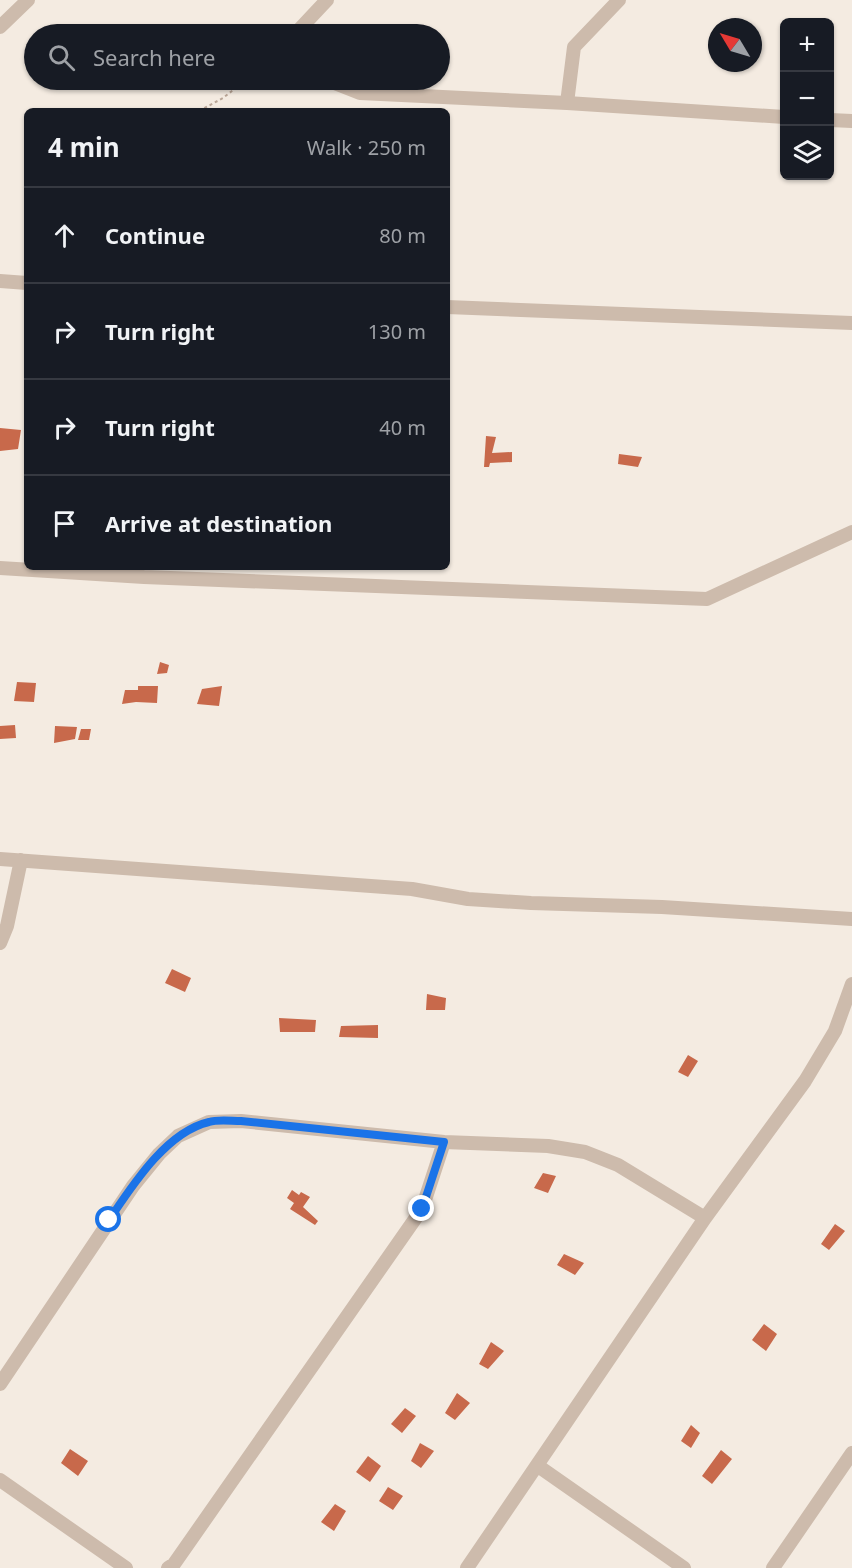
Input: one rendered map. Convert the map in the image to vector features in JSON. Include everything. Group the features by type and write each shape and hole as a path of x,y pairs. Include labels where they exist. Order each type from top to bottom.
{"street":[{"path":"0,27 28,0"},
{"path":"305,24 327,0"},
{"path":"567,103 574,47 619,0"},
{"path":"352,90 360,93 780,117"},
{"path":"834,120 852,121"},
{"path":"0,281 24,283"},
{"path":"450,307 852,322"},
{"path":"32,570 144,577 707,599 852,532"},
{"path":"0,568 24,570"},
{"path":"0,859 412,889 478,900 662,907 852,919"},
{"path":"0,942 8,926 21,860"},
{"path":"467,1568 705,1218 820,1059 835,1032 852,984"},
{"path":"0,1384 133,1186 159,1154 178,1136 209,1122 241,1121 444,1142 548,1146 585,1152 618,1165 705,1218"},
{"path":"168,1568 174,1564 422,1209 444,1142"},
{"path":"773,1568 852,1453"},
{"path":"538,1466 684,1568"},
{"path":"0,1480 126,1568"}],"path":[{"path":"205,108 233,90"}],"building":[{"path":"0,428 21,430 18,449 0,451"},
{"path":"486,436 496,437 492,453 512,452 512,462 490,463 489,467 484,467"},
{"path":"619,454 642,457 638,467 618,464"},
{"path":"160,662 169,665 167,673 157,674"},
{"path":"17,682 36,683 34,702 14,701"},
{"path":"138,686 158,686 157,703 122,704 125,690 138,690"},
{"path":"222,686 219,706 197,704 202,689"},
{"path":"15,725 16,738 0,739 0,726"},
{"path":"55,726 77,727 75,739 54,743"},
{"path":"81,729 91,729 89,740 78,740"},
{"path":"172,969 191,978 185,992 165,983"},
{"path":"427,994 446,998 445,1010 426,1010"},
{"path":"279,1018 316,1020 315,1032 280,1032"},
{"path":"378,1025 378,1038 339,1037 341,1026"},
{"path":"688,1055 698,1061 688,1077 678,1072"},
{"path":"543,1173 556,1176 548,1193 534,1188"},
{"path":"292,1190 299,1195 301,1192 310,1197 303,1207 318,1221 315,1225 290,1209 294,1203 287,1198"},
{"path":"835,1224 845,1231 829,1250 821,1244"},
{"path":"564,1254 584,1263 575,1275 557,1265"},
{"path":"764,1324 777,1334 766,1351 752,1340"},
{"path":"491,1342 504,1351 488,1369 479,1364"},
{"path":"457,1393 470,1403 455,1420 445,1413"},
{"path":"405,1408 416,1416 402,1433 391,1424"},
{"path":"691,1425 700,1433 691,1448 681,1441"},
{"path":"420,1443 434,1451 421,1468 411,1461"},
{"path":"70,1449 88,1461 78,1476 61,1463"},
{"path":"721,1450 732,1459 712,1484 702,1476"},
{"path":"368,1456 381,1466 370,1482 356,1472"},
{"path":"388,1487 403,1496 393,1510 379,1501"},
{"path":"335,1504 346,1511 334,1531 321,1522"}],"route":[{"path":"109,1220 159,1154 178,1136 209,1122 241,1121 444,1142 422,1209"}]}
